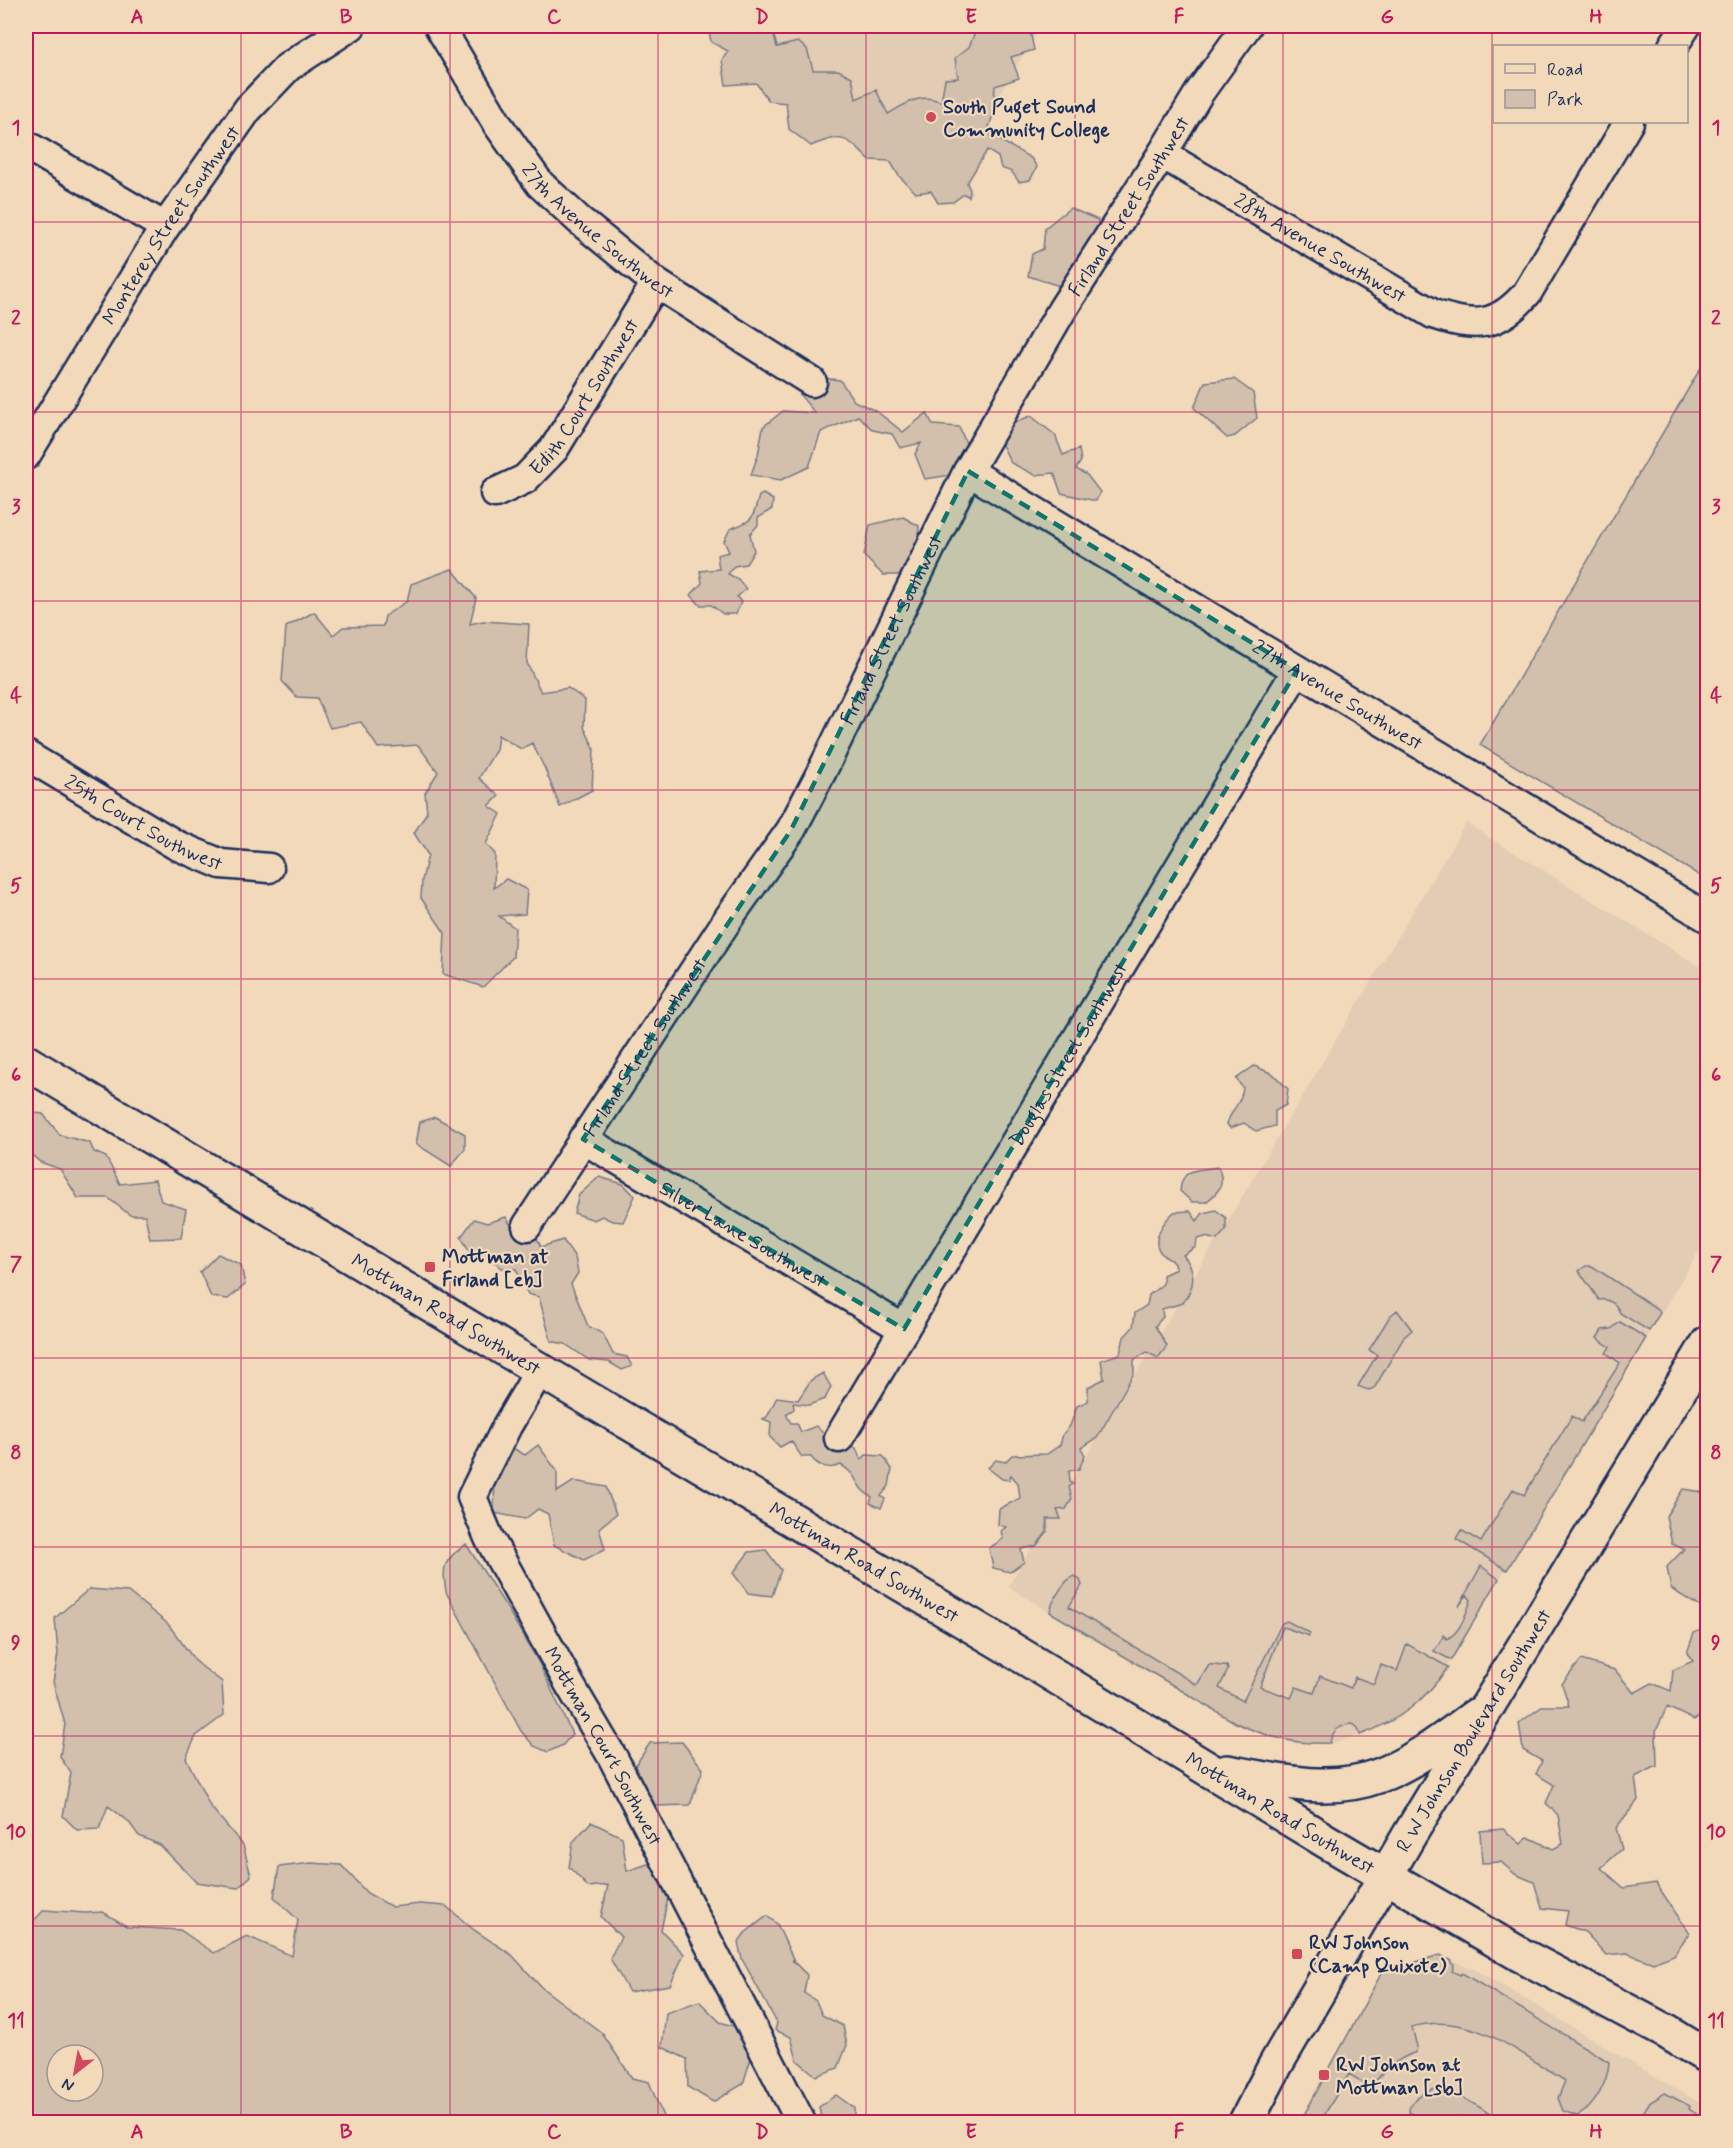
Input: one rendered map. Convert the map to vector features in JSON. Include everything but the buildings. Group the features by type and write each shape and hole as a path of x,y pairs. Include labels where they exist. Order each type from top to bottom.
{"street":[{"name":"Monterey Street Southwest","path":"26,455 165,227 248,109 288,67 351,26"},
{"name":"27th Avenue Southwest","path":"439,26 498,125 540,184 579,220 656,283 812,382"},
{"name":"Firland Street Southwest","path":"527,1226 730,916 791,830 968,471 1062,310 1199,93 1247,26"},
{"path":"1674,45 1686,26"},
{"name":"28th Avenue Southwest","path":"1162,154 1433,314 1461,322 1487,322 1501,317 1527,293 1628,123"},
{"path":"26,145 165,227"},
{"name":"Edith Court Southwest","path":"495,493 525,479 554,449 656,283"},
{"name":"27th Avenue Southwest","path":"968,471 1707,918"},
{"name":"Douglas Street Southwest","path":"838,1438 1297,670"},
{"name":"25th Court Southwest","path":"26,755 176,845 221,864 270,868"},
{"name":"Mottman Road Southwest","path":"26,1062 1001,1643 1386,1876 1521,1955 1667,2032 1707,2057"},
{"name":"Silver Lane Southwest","path":"583,1138 904,1329"},
{"name":"R W Johnson Boulevard Southwest","path":"1246,2122 1276,2064 1386,1876 1707,1343"},
{"name":"Mottman Court Southwest","path":"540,1370 507,1426 472,1497 489,1538 613,1758 801,2122"},
{"path":"1206,1769 1279,1782 1312,1785 1339,1785 1363,1781 1380,1776 1411,1760 1488,1707"}],"highlighted area":[{"path":"968,471 1297,670 904,1329 583,1139 791,830"}],"shaded area":[{"name":"South Puget Sound Community College","path":"727,26 1041,26 955,166"},
{"path":"1466,823 1707,971 1707,1238 1435,1685 1401,1717 1381,1727 1339,1742 1311,1744 1292,1742 1259,1733 1236,1723 1008,1587"},
{"path":"1440,1955 1478,1971 1708,2108 1707,2122 1300,2122 1380,1976 1386,1969"}],"green space":[{"path":"708,26 771,26 777,47 798,42 807,49 813,70 838,70 852,77 856,99 876,90 888,114 913,100 927,98 941,102 945,79 958,78 955,58 969,47 975,32 983,26 1029,26 1034,50 1011,57 1019,78 995,86 993,115 987,133 1031,158 1037,167 1030,180 1019,182 1012,172 1001,168 998,157 987,150 967,183 970,190 969,197 964,194 953,202 938,203 931,191 916,193 899,176 890,161 869,160 855,146 843,139 830,139 811,146 789,129 786,103 769,101 756,83 726,85 722,60 728,51 711,42"},
{"path":"1070,208 1098,220 1098,236 1063,287 1028,276 1032,254 1043,249 1045,228"},
{"path":"1707,357 1708,880 1480,745"},
{"path":"812,377 840,380 854,401 876,411 903,432 927,413 933,425 959,427 968,448 958,474 925,479 915,454 921,443 900,448 892,434 873,430 858,416 821,432 809,467 781,480 751,475 758,455 763,427 783,411 815,413 800,395"},
{"path":"1234,379 1253,393 1257,418 1235,436 1227,438 1194,408 1205,382"},
{"path":"1031,416 1055,435 1063,455 1079,449 1081,461 1076,469 1087,475 1100,492 1096,501 1061,493 1054,473 1035,475 1011,463 1001,443 1011,423"},
{"path":"763,494 773,500 772,509 758,518 758,525 750,534 754,551 746,564 734,566 728,574 738,579 746,589 737,597 741,602 736,614 723,614 711,605 700,605 691,595 702,583 700,571 719,569 717,555 729,552 724,541 730,529 744,524 751,518 759,496"},
{"path":"903,517 919,526 917,556 902,575 883,575 864,556 870,525"},
{"path":"452,569 476,598 470,624 483,621 529,624 527,663 541,692 568,688 585,700 584,727 594,748 592,790 560,807 532,743 521,749 498,735 496,750 479,778 499,796 489,806 501,814 486,844 495,854 494,888 506,879 527,890 525,914 499,916 515,928 513,957 483,987 443,974 445,933 421,898 422,880 428,855 414,833 427,812 425,793 438,772 418,745 378,748 361,722 330,728 317,698 297,697 282,681 286,627 314,612 333,635 343,627 383,626 385,616 407,601 411,584"},
{"path":"1254,1066 1273,1074 1288,1089 1286,1105 1275,1111 1275,1126 1256,1131 1244,1123 1230,1128 1227,1124 1243,1088 1236,1079"},
{"path":"26,1112 43,1114 60,1135 90,1143 94,1152 106,1157 120,1184 155,1180 161,1201 186,1209 181,1238 150,1239 145,1215 130,1215 108,1198 78,1198 60,1169 40,1162 26,1150"},
{"path":"435,1117 465,1134 465,1149 451,1166 416,1144 420,1122"},
{"path":"1218,1167 1221,1178 1220,1187 1206,1202 1192,1202 1180,1191 1181,1183 1188,1173"},
{"path":"599,1177 623,1184 635,1196 623,1222 612,1221 602,1216 594,1220 574,1213 579,1195"},
{"path":"1216,1210 1226,1218 1226,1230 1217,1240 1205,1237 1197,1239 1196,1247 1183,1255 1191,1267 1193,1279 1190,1291 1183,1303 1162,1309 1163,1317 1155,1326 1167,1346 1158,1358 1147,1352 1134,1360 1134,1373 1097,1438 1081,1448 1085,1455 1079,1469 1069,1471 1070,1482 1073,1484 1069,1487 1072,1499 1066,1509 1057,1510 1061,1519 1047,1519 1047,1532 1036,1546 1021,1549 1024,1562 1010,1572 993,1568 989,1548 1003,1539 1001,1531 1006,1527 998,1525 999,1509 1020,1498 1018,1483 1011,1475 1009,1480 1002,1479 988,1468 996,1460 1005,1462 1012,1455 1047,1454 1060,1445 1077,1406 1088,1401 1088,1387 1104,1379 1101,1360 1120,1354 1124,1337 1133,1327 1135,1313 1147,1305 1149,1295 1163,1284 1163,1275 1176,1269 1172,1261 1159,1250 1157,1244 1162,1226 1174,1212 1190,1211 1197,1221 1203,1213"},
{"path":"506,1217 513,1229 534,1232 541,1247 563,1240 575,1257 578,1273 571,1284 588,1326 603,1334 613,1354 627,1357 632,1366 622,1370 609,1362 589,1360 565,1344 551,1341 539,1297 528,1294 516,1269 502,1268 484,1253 473,1257 461,1237 474,1219 487,1223"},
{"path":"218,1254 241,1265 245,1285 228,1299 211,1297 200,1272"},
{"path":"1586,1266 1592,1266 1659,1310 1660,1313 1649,1331 1620,1313 1612,1302 1599,1300 1579,1271"},
{"path":"1397,1310 1412,1330 1404,1337 1375,1387 1369,1390 1358,1386 1377,1355 1369,1350 1390,1316"},
{"path":"1620,1322 1646,1338 1507,1570 1456,1539 1461,1530 1481,1542 1513,1489 1524,1495 1572,1416 1582,1422 1620,1363 1606,1353 1610,1347 1597,1338 1602,1330 1611,1329"},
{"path":"823,1373 831,1387 825,1399 809,1405 793,1403 794,1409 786,1414 791,1423 797,1423 801,1432 816,1426 827,1436 837,1452 843,1444 856,1448 861,1460 866,1455 883,1456 892,1469 889,1486 881,1496 885,1499 881,1508 870,1503 872,1497 862,1490 851,1473 841,1465 824,1467 811,1457 802,1457 791,1441 780,1447 770,1437 771,1422 763,1419 767,1417 777,1397 798,1400 811,1380"},
{"path":"538,1445 557,1471 557,1492 574,1481 606,1487 616,1514 599,1528 605,1549 584,1560 554,1545 548,1514 538,1509 525,1519 494,1513 495,1467 509,1446 525,1455"},
{"path":"1683,1489 1707,1493 1707,1611 1671,1589 1667,1567 1684,1549 1672,1544 1666,1516"},
{"path":"466,1544 539,1663 572,1734 563,1745 548,1752 534,1746 521,1731 446,1592 444,1575 446,1564"},
{"path":"766,1550 781,1570 772,1596 748,1593 733,1573 749,1552"},
{"path":"1481,1566 1499,1579 1451,1660 1434,1651 1444,1635 1447,1639 1452,1636 1462,1622 1471,1600 1467,1595 1459,1606"},
{"path":"1074,1576 1080,1580 1082,1585 1069,1607 1197,1685 1209,1665 1227,1666 1228,1670 1219,1688 1243,1701 1282,1623 1287,1621 1310,1633 1309,1636 1283,1627 1260,1687 1291,1698 1296,1687 1314,1693 1320,1676 1351,1688 1355,1677 1374,1684 1381,1665 1397,1671 1407,1644 1448,1667 1420,1700 1399,1716 1374,1729 1360,1735 1358,1728 1353,1724 1344,1726 1337,1729 1330,1743 1305,1743 1282,1739 1236,1723 1050,1612 1059,1591"},
{"path":"89,1589 128,1592 168,1624 196,1662 222,1682 224,1715 196,1736 186,1758 210,1806 243,1845 251,1876 238,1888 196,1882 160,1845 139,1836 128,1821 108,1806 99,1829 77,1830 63,1816 71,1773 60,1757 65,1724 53,1682 58,1654 55,1618"},
{"path":"1707,1628 1705,1665 1707,1668 1707,1711 1694,1720 1667,1707 1656,1731 1657,1766 1635,1777 1638,1800 1616,1828 1622,1849 1601,1868 1624,1888 1656,1883 1689,1933 1674,1955 1653,1963 1627,1953 1606,1955 1585,1932 1565,1925 1568,1911 1542,1908 1534,1882 1515,1874 1501,1862 1482,1863 1480,1831 1503,1829 1521,1844 1528,1837 1553,1849 1563,1844 1558,1815 1546,1803 1554,1785 1536,1774 1542,1761 1523,1750 1519,1723 1543,1706 1569,1706 1562,1684 1581,1660 1615,1670 1634,1693 1652,1683 1671,1691 1673,1670 1693,1661 1687,1653 1694,1633"},
{"path":"682,1742 703,1769 690,1805 653,1806 634,1791 635,1766 650,1743"},
{"path":"591,1822 622,1837 627,1871 651,1863 669,1893 661,1930 684,1954 670,1985 629,1992 610,1958 621,1937 601,1917 608,1885 588,1887 569,1867 573,1842"},
{"path":"312,1863 341,1865 367,1893 392,1907 420,1904 446,1906 474,1930 512,1955 541,1987 602,2033 632,2078 649,2082 664,2119 671,2122 26,2122 26,1929 44,1910 103,1912 128,1927 180,1930 214,1953 247,1936 292,1956 298,1920 274,1897 279,1867"},
{"path":"767,1916 777,1924 794,1961 792,1960 807,1975 804,1993 816,2001 822,2015 843,2026 847,2045 838,2068 816,2076 797,2060 791,2037 775,2030 777,2023 742,1959 738,1943 745,1933"},
{"path":"1440,1955 1444,1957 1442,1961 1445,1963 1448,1959 1452,1960 1451,1963 1454,1965 1452,1971 1460,1975 1462,1973 1609,2062 1603,2085 1595,2100 1577,2116 1563,2111 1558,2098 1565,2081 1493,2037 1454,2024 1433,2023 1412,2027 1416,2052 1392,2065 1372,2085 1367,2085 1349,2074 1320,2122 1300,2122 1380,1976 1386,1969 1393,1968 1398,1972 1406,1970 1409,1964"},
{"path":"699,2001 720,2022 743,2029 751,2058 743,2084 713,2102 688,2087 687,2059 662,2047 666,2013"},
{"path":"1435,2089 1448,2089 1505,2122 1469,2122 1459,2116 1455,2122 1426,2122 1409,2112 1414,2100"},
{"path":"1665,2093 1690,2106 1689,2109 1707,2122 1637,2122 1649,2103"},
{"path":"836,2095 854,2108 854,2122 822,2122 819,2107"}],"place":[{"name":"South Puget Sound Community College","path":"931,117"},
{"name":"Mottman at Firland [eb]","path":"430,1267"},
{"name":"RW Johnson (Camp Quixote)","path":"1297,1954"},
{"name":"RW Johnson at Mottman [sb]","path":"1324,2075"}]}
